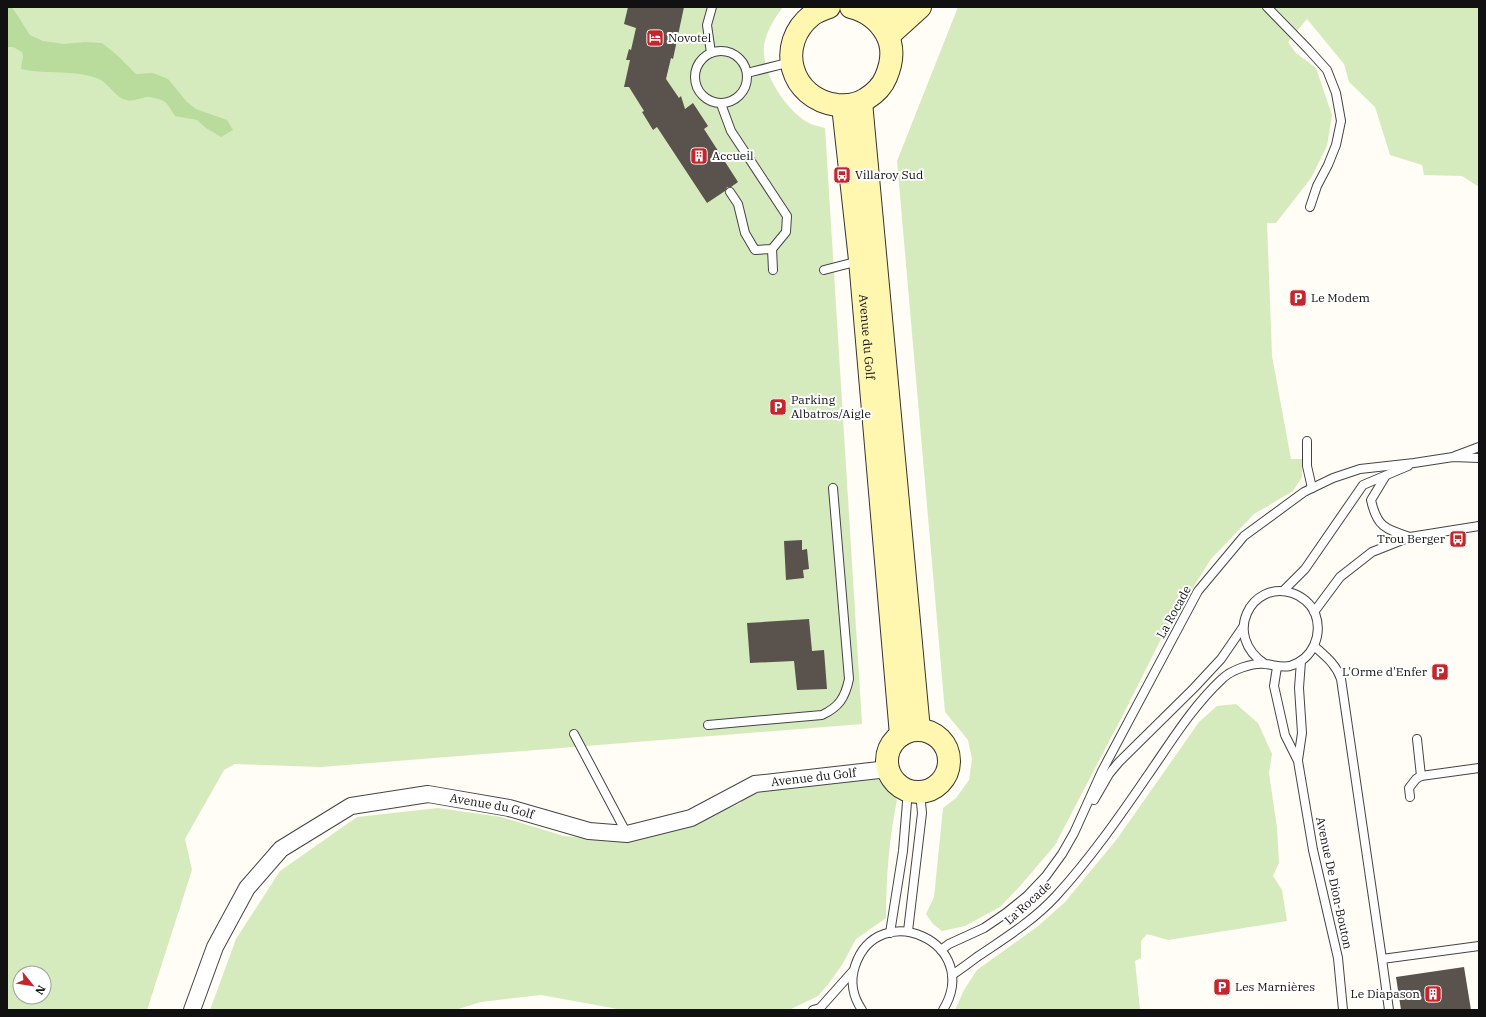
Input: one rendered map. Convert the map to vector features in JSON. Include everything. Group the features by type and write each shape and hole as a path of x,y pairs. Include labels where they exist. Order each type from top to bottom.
{"street":[{"path":"829,7 813,14 801,26 793,42 791,62 802,87 814,97 827,104 852,104 875,93 885,81 890,67 892,51 886,21"},
{"path":"851,7 863,10 886,21 920,7"},
{"name":"Avenue du Golf","path":"852,104 860,260 910,732"},
{"name":"Avenue du Golf","path":"852,104 910,732"},
{"path":"910,732 929,732 939,738 948,752 949,763 946,774 932,789 914,791 900,787 893,779 888,769 887,759 892,744 910,732"},
{"name":"Avenue du Golf","path":"192,1010 215,947 248,888 281,849 351,806 428,794 509,808 588,831 627,834 691,818 755,784 888,769"}],"lane":[{"path":"711,53 707,25 712,7"},
{"path":"1267,7 1328,70 1336,93 1341,121 1336,144 1328,165 1317,186 1310,207"},
{"path":"726,52 740,59 747,73 745,88 736,99 721,104 707,100 697,89 694,75 700,62 711,53 726,52"},
{"path":"747,73 791,62"},
{"path":"721,104 731,131 787,216 786,232 772,249 773,270"},
{"path":"730,192 738,204 745,233 755,250 772,249"},
{"path":"824,270 860,260"},
{"path":"1307,441 1308,466 1312,488"},
{"name":"La Rocade","path":"1453,457 1479,447"},
{"name":"La Rocade","path":"1074,833 1102,771 1198,591 1244,536 1304,492 1360,469 1453,457 1479,458"},
{"name":"La Rocade","path":"1283,592 1305,569 1363,485 1414,463"},
{"path":"1386,476 1371,500 1374,514 1381,524 1394,532 1410,537"},
{"path":"708,725 822,715 832,710 840,703 846,691 849,679 834,488"},
{"path":"1314,612 1340,577 1372,552 1410,537 1479,526"},
{"path":"1271,593 1293,593 1309,604 1314,612 1318,623 1318,635 1314,646 1301,661 1290,666 1277,667 1265,664 1256,658 1248,649 1244,639 1243,627 1245,616 1251,605 1260,597 1271,593"},
{"name":"La Rocade","path":"941,950 950,944 984,928 1006,913 1027,896 1046,876 1062,854 1109,774 1119,762 1194,688 1221,659 1243,627"},
{"path":"1314,646 1334,665 1341,679 1389,1010"},
{"name":"Avenue De Dion-Bouton","path":"1298,761 1302,733 1299,688 1301,661"},
{"name":"La Rocade","path":"952,975 1023,926 1057,895 1106,834 1181,726 1218,682 1225,676 1239,669 1265,664"},
{"name":"Avenue De Dion-Bouton","path":"1277,667 1274,686 1285,735 1298,761 1313,850 1338,958 1343,1010"},
{"path":"574,734 627,834"},
{"path":"1417,739 1421,776"},
{"path":"1410,797 1409,788 1416,779 1421,776 1479,768"},
{"path":"908,931 922,813 914,791"},
{"path":"890,933 914,791"},
{"path":"862,1010 856,1002 853,986 853,971 862,951 880,936 908,931 921,934 932,941 941,950 949,962 952,975 952,989 948,1003 943,1010"},
{"path":"1382,959 1479,946"},
{"path":"813,1010 820,1008 853,971"}],"green space":[{"path":"7,7 783,7 771,25 765,40 764,56 766,67 776,89 791,108 807,122 825,128 862,724 321,767 235,764 224,770 185,839 192,870 147,1010 7,1010"},
{"path":"7,7 12,7 30,35 43,41 64,44 85,42 102,43 136,74 153,73 168,79 187,102 196,109 227,120 233,130 221,137 206,128 197,120 175,116 168,105 163,101 156,98 147,97 126,100 119,96 103,81 90,76 21,69 23,56 22,52 13,47 7,47"},
{"path":"958,7 1479,7 1479,187 1462,176 1424,175 1422,165 1390,155 1375,107 1349,82 1344,64 1307,19 1288,42 1296,53 1316,68 1332,115 1327,146 1311,178 1276,223 1267,223 1272,356 1291,459 1302,459 1302,477 1293,491 1254,514 1211,559 1162,637 1055,845 1000,907 965,926 942,931 933,924 926,914 934,897 943,808 956,798 969,780 972,759 968,740 945,712 897,161"},
{"path":"1236,704 1258,723 1272,754 1269,773 1277,828 1279,863 1273,876 1282,890 1287,921 1168,940 1147,934 1141,941 1141,958 1135,961 1140,1010 955,1010 964,990 977,970 1037,927 1065,902 1117,839 1199,722 1217,706"},
{"path":"878,776 897,800 888,859 886,918 856,939 842,965 818,996 789,1010 623,1010 541,995 481,1002 455,1010 210,1010 236,939 280,871 357,817 438,808 501,817 564,836 621,841 677,828 741,803 741,800 774,786"}],"building":[{"path":"628,7 684,7 673,59 671,58 666,79 679,98 681,96 685,109 693,103 708,126 704,129 738,182 731,187 727,187 725,191 707,203 657,127 653,130 642,112 644,111 629,87 624,87 630,60 626,60 629,49 631,50 636,28 624,24"},
{"path":"802,540 802,550 807,549 809,569 803,570 804,578 786,580 784,541"},
{"path":"809,619 812,651 824,650 827,689 797,690 794,661 750,663 747,623"},
{"name":"Le Diapason","path":"1464,967 1471,1010 1401,1010 1396,977"}],"place":[{"name":"Novotel","path":"655,38"},
{"name":"Accueil","path":"699,156"},
{"name":"Villaroy Sud","path":"842,175"},
{"name":"Le Modem","path":"1298,298"},
{"name":"Parking Albatros/Aigle","path":"778,407"},
{"name":"Trou Berger","path":"1458,539"},
{"name":"L'Orme d'Enfer","path":"1440,672"},
{"name":"Les Marnières","path":"1222,987"},
{"name":"Le Diapason","path":"1433,994"}]}
